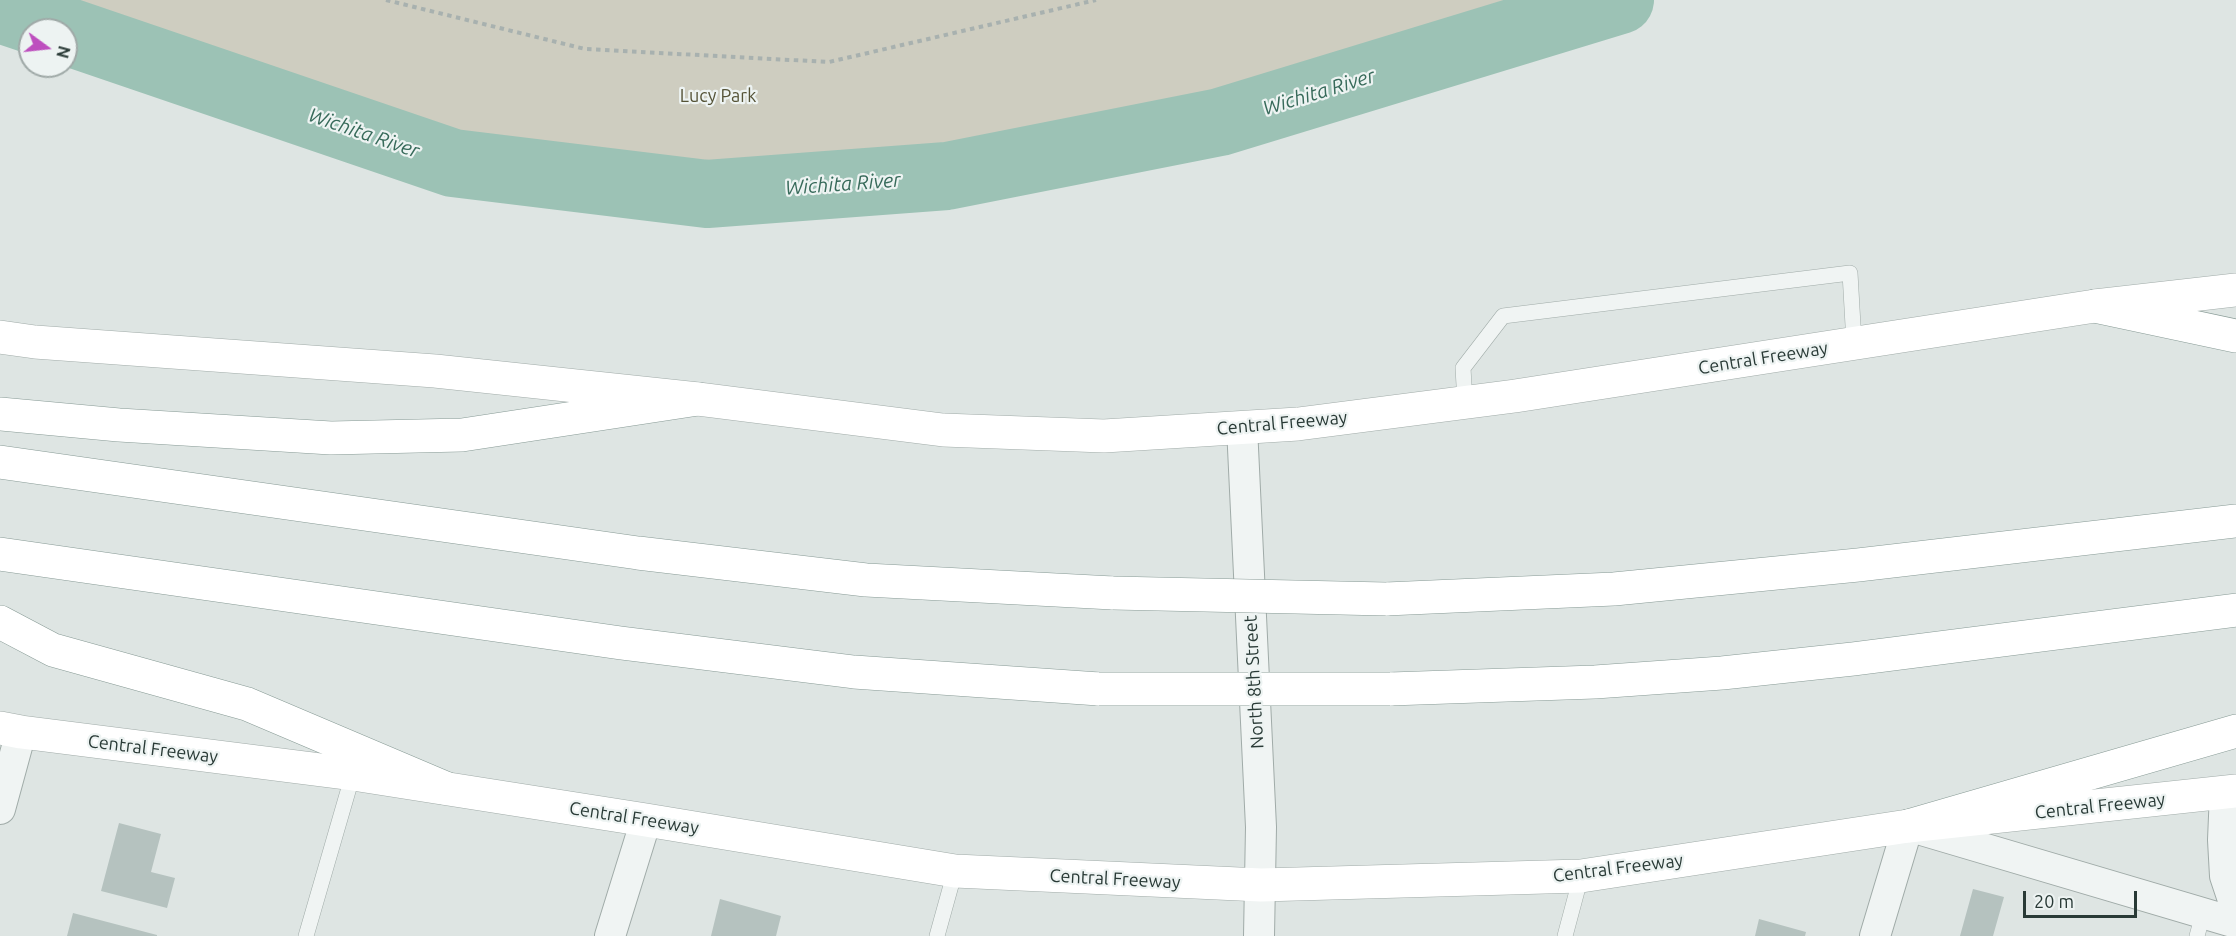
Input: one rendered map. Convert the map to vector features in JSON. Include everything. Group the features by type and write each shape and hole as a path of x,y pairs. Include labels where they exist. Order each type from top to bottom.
{"main road":[{"name":"Central Freeway","path":"0,337 35,342 435,371 698,399 944,430 1104,436 1298,424 1465,402 2095,306 2236,290"},
{"path":"2095,306 2236,336"},
{"path":"0,414 119,425 332,438 462,435 698,399"},
{"path":"0,462 638,553 854,579 1113,593 1386,599 1625,588 1858,565 2236,520"},
{"path":"0,554 621,643 854,672 1099,689 1390,689 1594,682 1722,673 1853,659 2236,610"},
{"path":"0,622 53,650 247,704 445,788"},
{"name":"Central Freeway","path":"10,730 352,774 955,872 1261,885 1581,876 1908,826 2231,792"},
{"path":"1908,826 2236,731"}],"street":[{"name":"North 8th Street","path":"1242,427 1260,815 1259,936"},
{"path":"0,809 10,730"},
{"path":"2231,792 2223,840 2225,876 2236,909"},
{"path":"610,936 646,820"},
{"path":"1875,936 1908,826 2200,925 2236,923"}],"lane":[{"path":"1465,402 1463,368 1503,316 1850,273 1854,344"},
{"path":"306,936 352,774"},
{"path":"937,936 955,872"},
{"path":"1565,936 1581,876"}],"path":[{"path":"386,0 585,49 829,62 1096,0"}],"green space":[{"name":"Lucy Park","path":"0,0 1620,0 1220,122 947,176 707,194 453,163 78,34 78,18 28,18 0,9"}],"building":[{"path":"119,823 161,834 151,872 175,878 167,908 101,891"},
{"path":"1973,889 2004,897 1993,936 1960,936"},
{"path":"720,899 781,916 776,936 711,936"},
{"path":"73,913 157,935 157,936 67,936"},
{"path":"1759,919 1806,932 1805,936 1755,936"}],"waterway":[{"name":"Wichita River","path":"78,35 453,163 707,194 947,176 1220,122 1620,0"},
{"name":"Wichita River","path":"0,9 27,18"}]}
